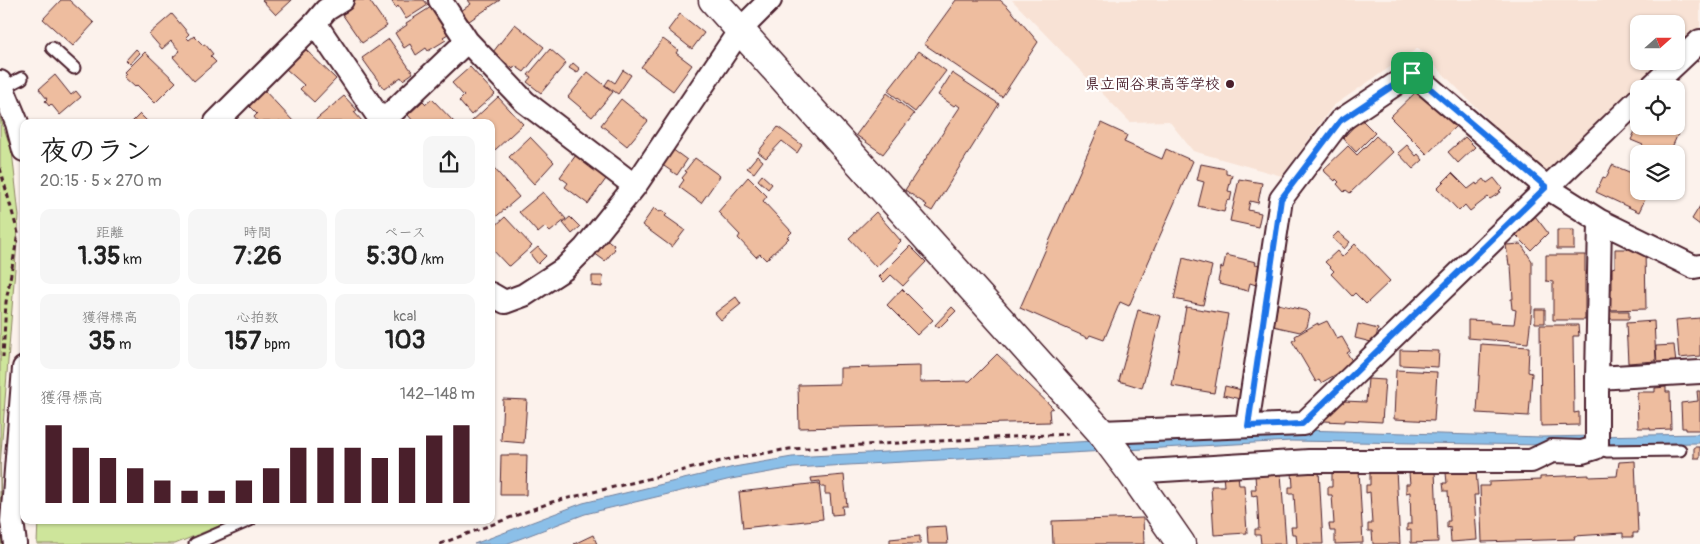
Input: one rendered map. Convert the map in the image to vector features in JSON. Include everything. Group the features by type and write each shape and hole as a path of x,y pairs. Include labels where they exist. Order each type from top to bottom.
{"street":[{"path":"219,119 326,10 342,0"},
{"path":"440,0 467,42 525,102 635,186"},
{"path":"713,0 1116,452 1180,544"},
{"path":"495,296 506,302 524,295 564,269 586,248 635,186 740,30 770,0"},
{"path":"314,23 380,119"},
{"path":"1659,80 1700,41"},
{"path":"385,119 467,42"},
{"path":"1248,426 1281,199 1340,121 1412,73 1546,187 1600,221 1694,267 1700,266"},
{"path":"8,82 20,134"},
{"path":"1116,452 1248,426 1302,424 1630,108"},
{"path":"1116,452 1308,461 1531,461 1552,451 1582,452 1596,443 1600,221"},
{"path":"13,366 12,521 15,544"},
{"path":"1597,378 1700,372"}],"lane":[{"path":"52,48 74,68"},
{"path":"1596,443 1607,451 1680,450"},
{"path":"195,544 210,541 242,524"}],"path":[{"path":"0,168 18,233 6,302 13,366"},
{"path":"495,523 552,502 730,460 789,449 1116,452"},
{"path":"440,544 493,524"}],"shaded area":[{"name":"県立岡谷東高等学校","path":"1012,0 1700,0 1700,27 1685,41 1685,15 1630,15 1630,70 1655,70 1644,80 1630,80 1630,94 1549,172 1538,171 1418,48 1333,106 1282,176 1193,151 1169,121 1130,122"}],"green space":[{"path":"0,117 12,151 19,216 0,466"},
{"path":"0,466 2,544 0,544"},
{"path":"38,524 223,524 175,544 37,544"}],"water":[{"path":"1303,430 1542,437 1700,434 1700,443 1542,445 1291,441 793,468 731,479 585,514 506,544 474,544 583,503 734,467 792,457"}],"building":[{"path":"61,0 69,0 94,23 73,46 43,19"},
{"path":"262,0 292,0 276,15"},
{"path":"355,0 369,0 387,26 362,43 340,11"},
{"path":"391,0 424,0 428,5 406,19 398,6 396,8"},
{"path":"468,0 500,0 469,21 461,11 471,4"},
{"path":"956,0 1000,0 1038,42 1002,97 924,44"},
{"path":"431,7 448,34 443,37 446,40 428,51 426,48 416,55 410,44 404,48 395,33 407,25 406,23"},
{"path":"172,14 189,34 186,37 189,40 194,36 203,45 205,44 213,54 210,56 216,62 194,81 173,57 180,51 171,41 162,49 149,34"},
{"path":"680,14 704,33 692,49 668,30"},
{"path":"515,24 544,47 524,72 515,66 513,69 493,52"},
{"path":"389,39 413,73 403,80 401,77 384,89 362,58"},
{"path":"663,39 678,50 676,53 692,65 673,91 641,67"},
{"path":"136,49 140,53 130,64 126,60"},
{"path":"305,49 336,79 314,102 300,89 304,85 286,69"},
{"path":"550,49 566,63 541,93 527,82 531,77 528,75"},
{"path":"919,51 946,71 915,112 888,91"},
{"path":"145,52 176,82 155,103 137,85 135,87 124,77 127,74 125,72"},
{"path":"573,63 580,69 577,73 569,68"},
{"path":"470,67 495,94 471,115 459,101 464,96 452,83"},
{"path":"623,70 631,75 618,94 605,85 609,79 615,83"},
{"path":"588,72 613,92 592,117 568,97"},
{"path":"952,73 999,104 932,211 925,207 927,205 905,190 960,107 956,104 954,106 938,95"},
{"path":"55,75 71,95 76,91 81,97 60,115 51,104 49,106 45,101 47,99 39,89"},
{"path":"263,89 291,119 256,119 254,117 257,114 247,104"},
{"path":"1418,90 1456,126 1427,154 1390,117"},
{"path":"887,93 914,114 883,154 856,135"},
{"path":"344,96 357,110 354,112 360,119 317,119"},
{"path":"498,97 523,124 495,150 495,119 474,119"},
{"path":"432,99 451,119 411,119 408,115 423,101 426,104"},
{"path":"621,99 648,121 627,146 601,125"},
{"path":"140,114 145,119 135,119"},
{"path":"1361,119 1375,133 1356,152 1343,138"},
{"path":"1101,123 1127,135 1124,142 1162,159 1166,149 1193,161 1129,306 1120,302 1104,340 1090,335 1088,338 1020,308"},
{"path":"778,127 802,145 797,153 782,141 766,158 758,152"},
{"path":"1633,135 1678,135 1673,145 1643,145 1631,140"},
{"path":"1376,136 1393,152 1350,193 1346,190 1344,192 1337,184 1339,182 1336,179 1335,181 1324,169 1348,146 1357,155"},
{"path":"530,137 554,162 534,184 509,157"},
{"path":"1465,137 1475,147 1458,163 1448,152"},
{"path":"1407,145 1416,156 1418,154 1423,160 1413,169 1398,153"},
{"path":"672,149 687,160 677,175 661,164"},
{"path":"576,155 606,179 588,204 565,187 568,183 560,177"},
{"path":"757,156 763,161 754,173 747,168"},
{"path":"695,158 720,176 701,203 679,187 684,180 682,178 687,172 685,171"},
{"path":"1201,164 1226,169 1226,174 1232,175 1228,191 1232,192 1230,201 1227,200 1224,212 1198,206 1204,182 1197,180"},
{"path":"1612,165 1630,172 1630,200 1645,200 1639,212 1596,192 1603,177 1606,178"},
{"path":"495,169 519,197 495,218"},
{"path":"1452,173 1468,189 1484,179 1487,183 1494,178 1502,188 1499,191 1501,192 1490,199 1488,197 1470,211 1465,205 1459,211 1437,188"},
{"path":"762,175 772,184 768,189 758,180"},
{"path":"748,177 767,196 763,201 792,232 787,237 789,238 766,260 760,254 756,257 738,238 740,235 718,212"},
{"path":"1239,179 1262,183 1258,203 1250,201 1248,210 1261,213 1258,227 1230,221"},
{"path":"543,192 566,219 550,232 545,227 538,233 519,212"},
{"path":"1700,206 1700,225 1692,219"},
{"path":"654,208 667,214 665,216 685,230 672,247 642,225"},
{"path":"876,212 901,241 876,267 849,238"},
{"path":"1535,216 1548,233 1531,250 1516,235"},
{"path":"505,217 532,246 508,266 495,252 495,226"},
{"path":"570,217 580,227 572,234 563,223"},
{"path":"1557,230 1574,230 1574,249 1557,249"},
{"path":"1338,232 1350,242 1344,249 1332,238"},
{"path":"605,238 614,245 615,249 605,261 594,253"},
{"path":"1355,244 1390,281 1366,304 1355,293 1352,296 1331,274 1334,271 1325,262 1337,251 1342,257"},
{"path":"1521,244 1532,261 1532,309 1528,343 1468,338 1468,320 1514,324 1516,310 1512,309 1511,265 1509,265 1506,245"},
{"path":"910,246 926,262 903,286 891,275 884,282 879,277"},
{"path":"538,247 546,256 538,264 530,254"},
{"path":"1615,249 1645,249 1646,309 1609,310 1609,289 1612,289 1612,268 1615,267"},
{"path":"1226,255 1256,262 1255,264 1261,265 1256,285 1250,283 1248,291 1219,284 1221,267 1223,268"},
{"path":"1546,255 1585,255 1585,320 1553,320 1553,282 1546,281"},
{"path":"1183,258 1212,266 1203,305 1174,299"},
{"path":"592,276 603,276 602,287 592,286"},
{"path":"902,289 933,320 917,335 887,305"},
{"path":"736,297 741,304 721,320 715,313"},
{"path":"1278,304 1307,311 1310,314 1307,327 1300,332 1273,326"},
{"path":"952,307 956,311 939,328 935,325"},
{"path":"1186,307 1228,314 1214,393 1172,386"},
{"path":"1535,309 1545,309 1545,323 1535,323"},
{"path":"1138,310 1161,316 1142,388 1119,381"},
{"path":"1609,311 1629,311 1629,319 1609,319"},
{"path":"1700,318 1700,356 1679,358 1676,320"},
{"path":"1327,321 1337,339 1342,337 1350,351 1347,353 1354,364 1321,383 1319,380 1316,382 1292,341 1296,339 1295,336 1318,323 1318,325"},
{"path":"1654,321 1656,361 1628,363 1626,323"},
{"path":"1358,324 1378,329 1375,343 1355,338"},
{"path":"1540,325 1578,325 1579,336 1573,336 1574,413 1579,412 1579,425 1541,426"},
{"path":"1481,344 1529,347 1528,372 1532,373 1529,416 1477,413"},
{"path":"1674,345 1676,364 1657,365 1656,346"},
{"path":"1400,350 1439,351 1438,367 1400,365"},
{"path":"997,354 1053,408 1049,410 1050,422 799,428 798,385 840,384 840,368 920,366 920,382 970,381"},
{"path":"1396,370 1437,372 1434,421 1394,419"},
{"path":"1368,379 1385,380 1382,422 1324,421 1344,401 1366,402"},
{"path":"1225,386 1242,390 1240,399 1223,395"},
{"path":"1666,387 1666,392 1670,392 1671,429 1650,430 1650,428 1638,428 1637,392 1655,392 1655,388"},
{"path":"1697,391 1700,391 1700,430 1686,430 1686,428 1682,428 1681,403 1698,401"},
{"path":"503,399 527,400 524,443 501,441"},
{"path":"1694,447 1700,447 1700,458 1694,458"},
{"path":"501,455 527,455 526,495 500,495"},
{"path":"1635,461 1638,533 1633,533 1633,537 1623,537 1623,533 1574,536 1575,539 1482,542 1480,486 1489,486 1489,482 1540,480 1540,477 1617,476 1619,462"},
{"path":"1319,470 1323,544 1297,544 1296,534 1292,534 1291,527 1296,527 1294,494 1289,494 1289,487 1293,487 1292,472"},
{"path":"1359,470 1363,543 1335,544 1335,531 1330,531 1329,524 1334,524 1332,495 1328,495 1328,487 1332,487 1332,471"},
{"path":"1396,470 1400,544 1373,544 1372,531 1368,531 1368,524 1372,524 1370,492 1366,493 1366,485 1370,485 1370,472"},
{"path":"1435,471 1438,542 1411,543 1411,530 1407,531 1407,524 1411,524 1410,492 1406,493 1406,484 1410,484 1409,473"},
{"path":"1476,471 1478,495 1474,495 1477,540 1451,542 1450,527 1447,528 1447,521 1450,521 1448,491 1444,491 1443,483 1447,483 1446,473"},
{"path":"1281,473 1286,544 1261,544 1260,535 1255,535 1255,529 1259,529 1257,495 1252,496 1251,489 1256,489 1255,475"},
{"path":"1238,474 1239,485 1244,485 1247,533 1214,535 1211,486 1224,486 1223,475"},
{"path":"844,475 847,506 842,506 843,514 832,515 830,494 825,494 825,487 821,487 820,481 812,482 811,478"},
{"path":"819,483 823,519 743,528 739,492"},
{"path":"1143,518 1144,544 1053,544 1052,521"},
{"path":"946,526 948,544 928,544 927,527"},
{"path":"593,535 597,544 574,544"},
{"path":"920,536 920,544 890,544 890,539"}],"place":[{"name":"県立岡谷東高等学校","path":"1230,84"}],"route":[{"path":"1412,73 1546,187 1302,424 1248,426 1281,199 1340,121 1412,73"}]}
